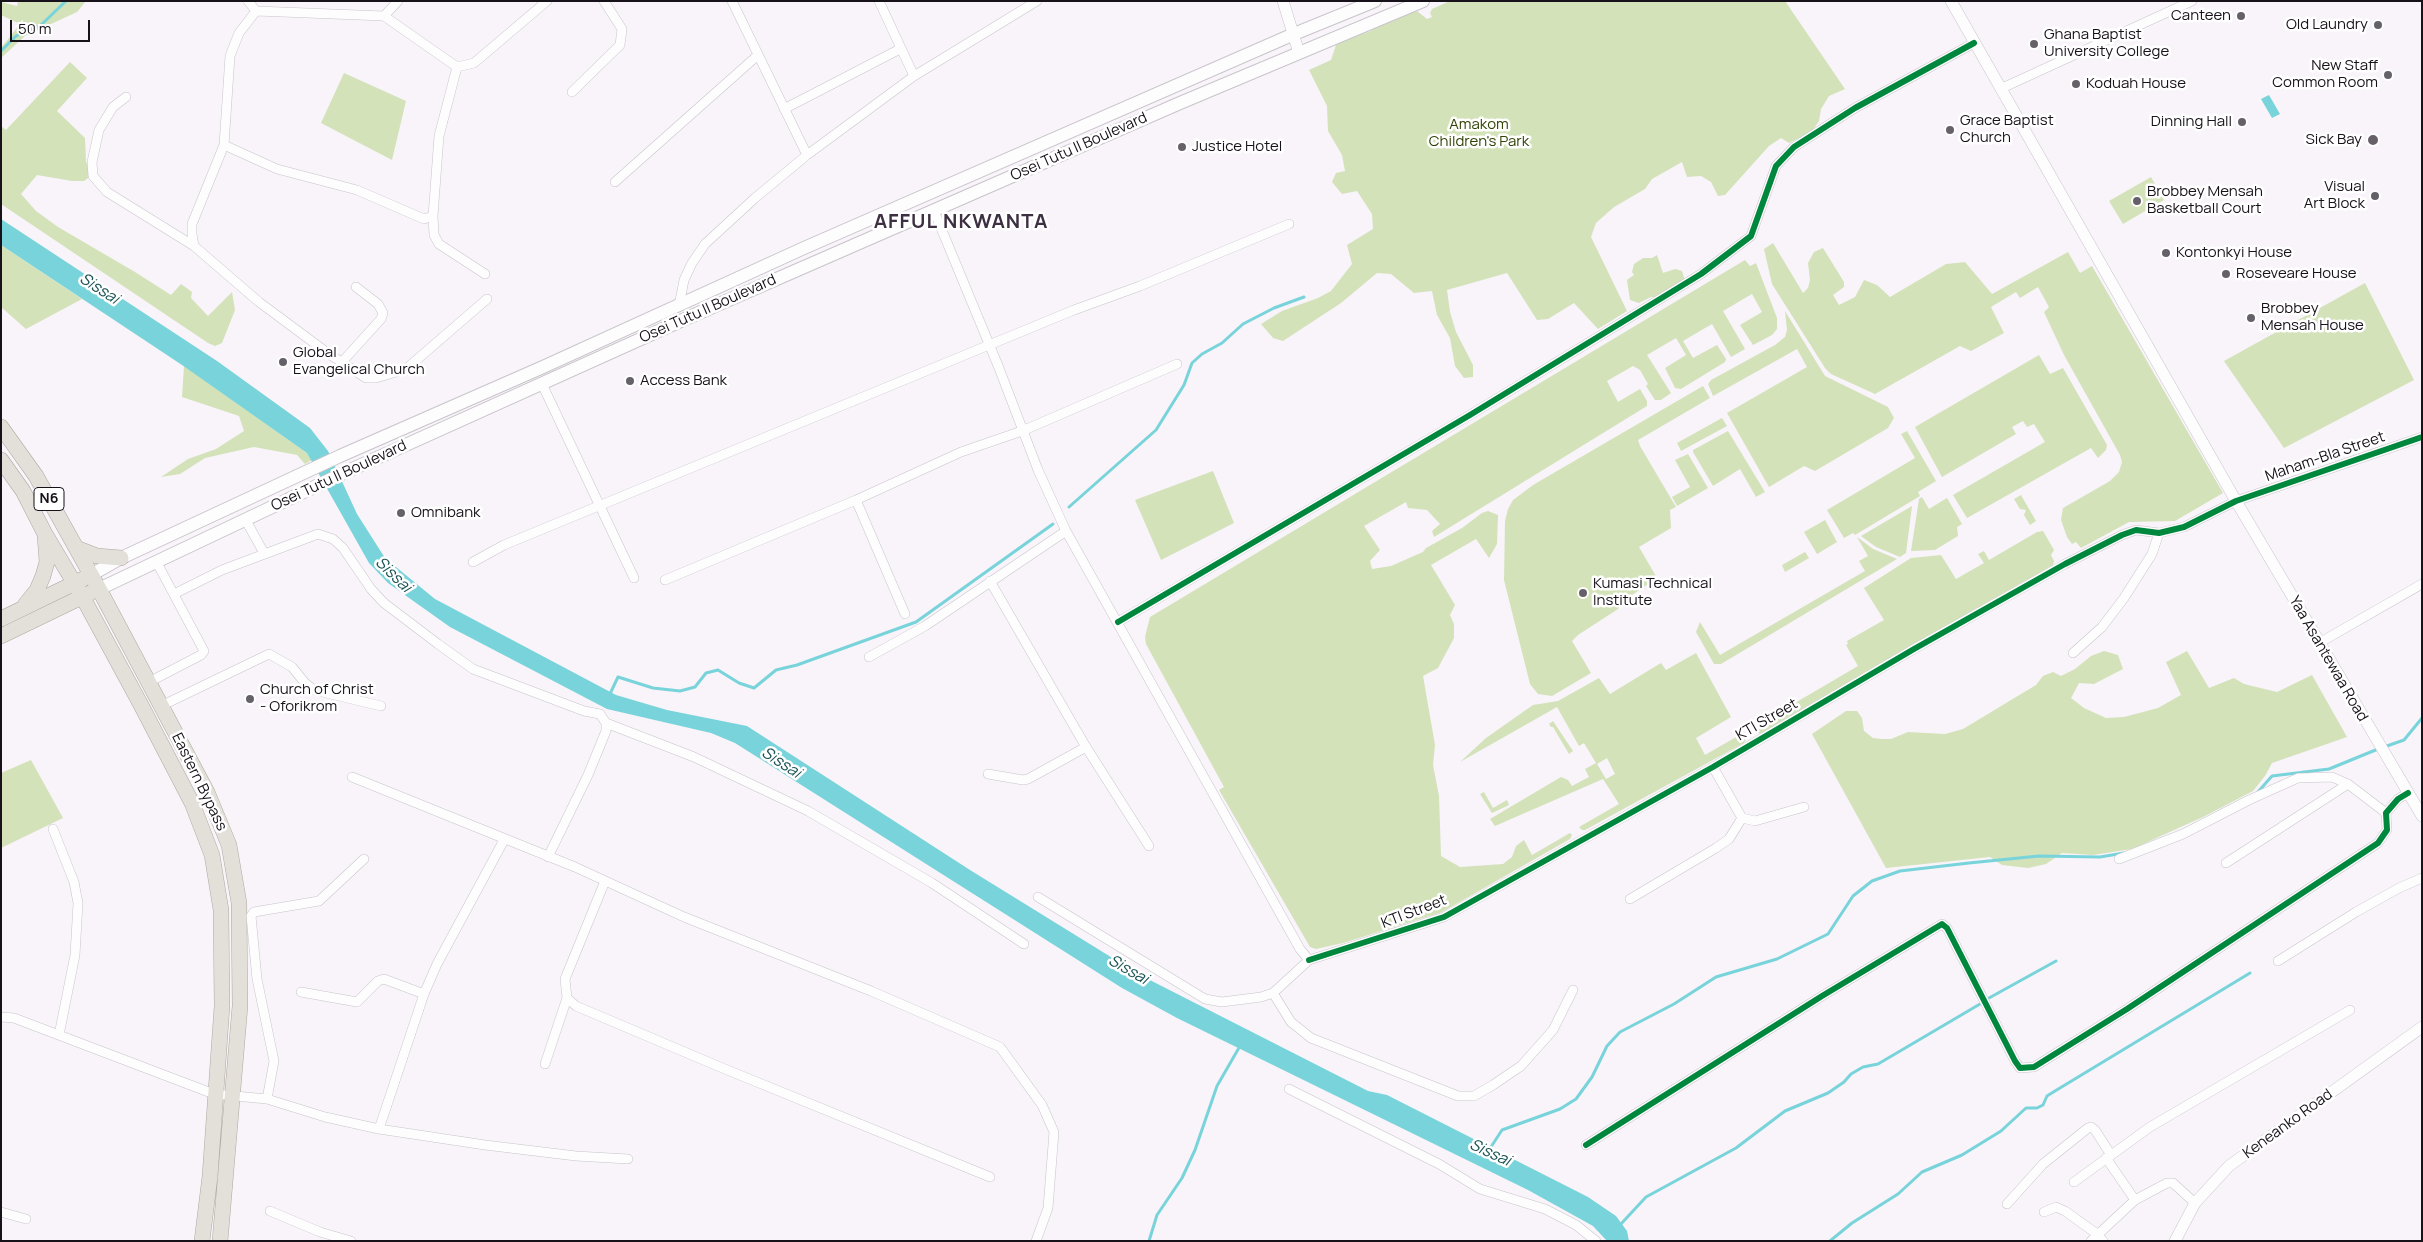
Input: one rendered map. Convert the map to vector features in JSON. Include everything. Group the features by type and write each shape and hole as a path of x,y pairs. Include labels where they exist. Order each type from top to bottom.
{"highway":[{"name":"Eastern Bypass","path":"1,427 36,476 99,589 208,792 229,845 239,903 240,1006 220,1241"},
{"name":"Eastern Bypass","path":"1,460 22,491 82,596 192,803 212,855 221,910 222,1006 214,1094 210,1176 202,1241"},
{"path":"17,612 28,602 43,576 47,562 44,532"},
{"path":"76,548 97,556 121,558"},
{"name":"Osei Tutu II Boulevard","path":"1,619 91,575"},
{"name":"Osei Tutu II Boulevard","path":"1,636 99,589"}],"main road":[{"name":"Osei Tutu II Boulevard","path":"91,575 121,558 340,456 679,306 804,248 1294,34 1375,1"},
{"name":"Osei Tutu II Boulevard","path":"99,589 244,519 542,384 934,211 1423,1"}],"street":[{"path":"248,1 256,11 384,16 457,67 474,63 547,1"},
{"path":"384,16 398,1"},
{"path":"572,92 620,44 622,29 604,1"},
{"path":"732,1 807,155"},
{"path":"879,1 914,76"},
{"path":"679,306 684,280 692,263 705,244 736,214 807,155 914,76 1037,1"},
{"path":"1284,1 1299,53"},
{"name":"Yaa Asantewaa Road","path":"1951,1 2318,643 2422,816"},
{"path":"2000,89 2192,1"},
{"path":"194,246 192,224 224,145 230,56 239,33 256,11"},
{"path":"1118,622 1470,415 1701,274 1751,236 1776,166 1794,147 1855,108 1974,43"},
{"path":"784,109 900,49"},
{"path":"614,182 758,55"},
{"path":"457,67 439,136 433,216 434,235 439,244 485,274"},
{"path":"126,97 114,107 99,130 92,162 93,176 107,192 194,246 259,302 366,378 376,378 406,369 487,299"},
{"path":"224,145 277,169 357,190 424,219 433,216"},
{"path":"934,211 990,346 1049,497 1066,531 1300,949 1308,960 1273,993 1261,997 1222,1002 1205,999 1038,897"},
{"path":"473,562 504,545 1074,310 1140,286 1289,224"},
{"path":"342,362 381,319 383,313 378,304 356,287"},
{"path":"665,580 856,500 961,452 1022,430 1177,364"},
{"path":"542,384 634,578"},
{"name":"Maham-Bla Street","path":"2236,501 2422,437"},
{"path":"856,500 905,614"},
{"name":"KTI Street","path":"1308,960 1444,917 1713,767 1914,649 2065,564 2122,535 2136,530 2160,533 2184,527 2236,501"},
{"path":"244,519 264,553"},
{"path":"869,657 925,626 1066,531"},
{"path":"2073,654 2102,627 2124,598 2152,554 2160,533"},
{"path":"174,594 222,570 318,534 333,539 343,548 384,603 473,668 584,710 600,714 606,723 606,731 588,775 548,857"},
{"path":"149,682 201,655 204,651 156,561"},
{"path":"990,581 1086,747 1149,846"},
{"path":"2318,643 2422,584"},
{"path":"161,706 269,654 292,667 305,683 314,690 381,706"},
{"path":"606,723 694,757 808,811 932,883 1024,944"},
{"path":"988,774 1023,780 1028,779 1086,747"},
{"path":"1713,767 1742,818 1755,821 1804,807"},
{"path":"352,777 605,881 684,917 871,991 1000,1047 1042,1105 1054,1132 1048,1208 1036,1241"},
{"path":"2119,859 2183,834 2249,800 2298,778 2332,777 2348,784 2386,813"},
{"path":"2226,863 2348,784"},
{"path":"1586,1145 1838,986 1942,924 1946,928 2015,1061 2020,1068 2034,1067 2127,1009 2378,843 2387,830 2386,813 2398,798 2408,793"},
{"path":"1630,899 1729,839 1742,818"},
{"path":"53,829 74,882 78,903 74,955 59,1035"},
{"path":"379,1129 424,994 437,964 504,840"},
{"path":"267,1100 274,1061 257,979 251,916 254,912 319,901 364,859"},
{"path":"2278,961 2356,912 2399,888 2422,878"},
{"path":"544,1064 567,998 565,979 605,881"},
{"path":"301,992 357,1002 378,980 384,979 424,994"},
{"path":"1273,993 1291,1022 1311,1038 1458,1096 1474,1096 1521,1066 1553,1030 1574,990"},
{"path":"567,998 576,1006 720,1067 990,1177"},
{"path":"2074,1182 2150,1127 2350,1010"},
{"path":"1,1017 14,1018 214,1094 267,1100 379,1129 558,1154 628,1158"},
{"name":"Keneanko Road","path":"2175,1241 2194,1203 2229,1166 2422,1027"},
{"path":"1289,1089 1439,1164 1480,1189 1553,1213 1576,1225 1596,1241"},
{"path":"2007,1204 2043,1164 2091,1127 2095,1130 2135,1200"},
{"path":"2044,1212 2056,1207 2097,1238 2135,1200 2167,1183 2173,1183 2194,1203"},
{"path":"270,1211 320,1232 351,1241"},
{"path":"1,1212 26,1219"}],"green space":[{"path":"18,1 86,1 77,12 25,36 1,58 1,48 20,24 1,15 1,2 17,6"},
{"name":"Amakom Children's Park","path":"1450,1 1785,1 1845,89 1829,96 1821,109 1819,121 1812,131 1789,143 1781,138 1769,146 1725,195 1718,196 1711,182 1701,176 1687,177 1682,162 1652,179 1645,189 1614,207 1596,223 1591,237 1627,311 1598,329 1574,303 1548,319 1537,320 1507,273 1447,290 1450,312 1456,332 1473,365 1473,377 1464,378 1455,366 1450,338 1437,315 1432,291 1414,293 1391,274 1377,273 1341,303 1283,341 1273,338 1261,324 1282,311 1318,298 1331,291 1352,264 1347,245 1373,229 1372,214 1357,191 1342,194 1332,182 1336,173 1345,171 1342,155 1328,131 1327,106 1309,70 1331,60 1336,45 1349,38 1371,31 1380,23 1417,11 1427,19 1432,17 1430,13 1432,9"},
{"path":"70,62 87,78 57,111 85,138 86,161 91,176 84,181 72,181 37,175 21,194 36,211 58,227 171,295 181,284 192,292 191,298 208,316 232,292 235,310 222,343 215,346 208,343 1,204 1,126 6,130"},
{"path":"344,73 406,101 392,160 321,123"},
{"name":"Brobbey Mensah Basketball Court","path":"2151,177 2164,200 2123,224 2109,201"},
{"path":"1773,243 1803,293 1808,288 1810,280 1808,263 1814,252 1823,248 1844,282 1844,287 1833,295 1839,305 1855,297 1864,280 1877,285 1890,297 1946,264 1965,262 1992,294 2068,252 2080,273 2092,266 2223,493 2175,521 2129,522 2081,548 2076,542 2072,544 2067,537 2061,520 2063,508 2110,481 2119,472 2122,462 2120,455 2064,355 2044,312 2049,307 2038,287 2020,298 2016,292 1991,307 2004,333 1971,351 1960,346 1875,394 1831,374 1825,368 1772,284 1764,249"},
{"path":"1,245 82,299 26,329 1,307"},
{"path":"1657,255 1663,273 1675,269 1682,271 1685,281 1659,298 1651,297 1639,303 1630,300 1627,280 1634,275 1632,272 1634,264 1643,258 1652,258"},
{"path":"1745,260 1750,266 1756,263 1777,318 1777,329 1772,335 1753,345 1740,325 1762,312 1752,294 1723,311 1745,349 1731,357 1712,324 1683,341 1693,358 1717,345 1726,359 1725,362 1681,389 1675,388 1665,368 1686,355 1676,338 1647,355 1671,393 1661,400 1655,400 1646,386 1648,384 1640,370 1633,366 1607,381 1618,402 1640,389 1647,401 1647,406 1434,537 1432,531 1440,524 1427,510 1408,508 1406,502 1364,526 1380,550 1370,561 1372,569 1391,566 1423,552 1426,548 1462,528 1482,513 1488,511 1498,515 1497,544 1489,558 1476,539 1431,565 1455,605 1450,615 1454,624 1454,638 1438,668 1423,676 1435,745 1433,765 1439,796 1441,856 1460,867 1503,864 1512,857 1516,846 1524,840 1532,855 1570,833 1572,835 1570,839 1442,912 1343,943 1316,949 1310,947 1219,790 1224,787 1146,644 1145,637 1150,617"},
{"path":"2365,283 2414,380 2284,448 2224,361"},
{"path":"1785,311 1825,376 1888,407 1894,418 1888,428 1815,471 1804,466 1769,487 1727,413 1807,367 1797,349 1713,396 1708,384 1711,380 1775,345 1785,337 1787,330"},
{"path":"2039,355 2050,374 2063,368 2107,445 2106,450 2098,458 2091,448 1967,518 1953,495 2045,442 2034,424 2027,427 2023,421 2012,427 2016,434 1942,477 1915,427"},
{"path":"184,366 307,453 312,460 305,464 297,455 254,447 205,458 180,474 161,477 188,459 216,449 244,431 239,416 182,397"},
{"path":"1703,386 1710,398 1638,440 1676,507 1670,510 1671,528 1639,547 1657,578 1626,599 1618,609 1572,641 1591,673 1552,696 1538,694 1530,684 1504,580 1505,521 1508,509 1513,500 1533,485"},
{"path":"1722,418 1727,426 1681,451 1677,443"},
{"path":"1728,431 1765,492 1756,497 1740,469 1713,486 1693,452 1693,450"},
{"path":"1907,431 1936,481 1918,492 1920,496 1855,535 1853,533 1844,538 1827,510 1915,458 1901,434"},
{"path":"1688,454 1708,488 1677,506 1672,497 1690,487 1675,460"},
{"path":"1213,471 1234,523 1161,560 1135,500"},
{"path":"2021,495 2036,521 2030,525 2024,515 2026,510 2020,509 2014,499"},
{"path":"1922,497 1929,509 1947,498 1962,524 1957,527 1958,536 1935,550 1911,551 1919,499"},
{"path":"1912,506 1906,553 1900,557 1876,547 1861,536"},
{"path":"1825,520 1837,542 1817,554 1804,532"},
{"path":"2043,531 2054,550 2051,555 2054,561 2053,565 1762,734 1758,733 1754,727 1858,666 1846,645 1848,644 1847,641 1884,620 1864,588 1911,558 1941,555 1956,579 1984,563 1978,554 1984,551 1989,560 2037,532"},
{"path":"1857,537 1873,549 1897,559 1721,664 1714,664 1696,632 1700,622 1720,655 1865,571 1859,561 1868,556"},
{"path":"1805,552 1809,558 1785,572 1782,565"},
{"path":"2104,651 2118,655 2123,669 2094,684 2079,683 2071,698 2084,708 2106,718 2124,717 2158,708 2181,695 2166,662 2187,651 2209,688 2234,678 2244,684 2277,692 2312,675 2347,737 2272,763 2265,776 2253,791 2203,817 2132,849 2093,855 2062,853 2046,864 2028,868 2002,865 1990,857 1886,868 1812,734 1846,711 1857,711 1862,718 1864,731 1873,738 1891,739 1908,732 1945,734 1963,729 2036,685 2043,676 2053,672 2061,676 2075,669 2091,656"},
{"path":"1696,653 1731,717 1696,738 1705,755 1743,733 1746,739 1744,743 1585,830 1579,827 1619,804 1603,779 1495,826 1490,819 1561,777 1568,780 1572,786 1589,777 1585,769 1596,763 1584,743 1579,746 1557,707 1460,762 1486,738 1533,705 1558,701 1599,678 1610,694 1661,663 1666,670","holes":["1607,758 1615,774 1606,779 1597,764"]},
{"path":"1553,721 1573,751 1569,754 1553,727 1549,724"},
{"path":"31,760 63,818 1,848 1,773"},
{"path":"1484,792 1493,808 1507,800 1509,805 1492,813 1480,794"}],"water":[{"path":"2269,95 2280,114 2272,118 2261,99"},
{"name":"Sissai","path":"1,219 217,361 310,428 328,451 357,514 385,558 435,599 616,695 667,710 747,726 970,870 1140,975 1368,1091 1387,1095 1588,1197 1616,1216 1627,1231 1629,1241 1607,1241 1593,1226 1528,1190 1177,1018 1122,988 735,743 711,733 607,709 450,627 388,583 369,563 307,453 182,365 1,245"}],"waterway":[{"path":"1,51 16,36 41,25 66,1"},
{"path":"1069,507 1156,430 1184,385 1192,363 1202,354 1222,343 1243,324 1274,308 1304,297"},
{"path":"609,696 618,677 653,688 680,691 695,687 706,673 718,670 739,683 754,688 776,670 797,665 916,622 1053,524"},
{"path":"2384,747 2404,740 2422,718"},
{"path":"2257,793 2272,776 2329,769 2378,749"},
{"name":"Sissai","path":"1489,1150 1502,1130 1560,1109 1576,1099 1592,1077 1607,1046 1620,1032 1674,1004 1716,977 1777,959 1828,934 1853,896 1872,881 1900,871 1969,863 2039,856 2100,857 2124,853"},
{"path":"1989,998 2056,961"},
{"path":"1830,1241 1852,1223 1898,1194 1922,1172 1962,1155 2001,1131 2026,1108 2037,1108 2043,1105 2047,1096 2250,973"},
{"path":"1620,1225 1646,1197 1736,1148 1785,1111 1828,1093 1844,1082 1851,1074 1863,1067 1878,1064 1980,1004"},
{"path":"1149,1241 1157,1215 1182,1178 1195,1150 1217,1086 1240,1046"}],"cycle path":[{"path":"1118,622 1470,415 1701,274 1751,236 1776,166 1794,147 1855,108 1974,43"},
{"path":"1309,960 1444,917 1713,767 1914,649 2065,564 2122,535 2136,530 2159,533 2184,527 2236,501 2422,437"},
{"path":"1586,1145 1822,996 1942,924 1947,928 2015,1061 2020,1068 2034,1067 2127,1009 2378,843 2387,830 2386,813 2398,799 2408,793"}],"place":[{"name":"Canteen","path":"2241,16"},
{"name":"Old Laundry","path":"2378,25"},
{"name":"Ghana Baptist University College","path":"2034,44"},
{"name":"New Staff Common Room","path":"2388,75"},
{"name":"Koduah House","path":"2076,84"},
{"name":"Dinning Hall","path":"2242,122"},
{"name":"Grace Baptist Church","path":"1950,130"},
{"name":"Sick Bay","path":"2373,140"},
{"name":"Justice Hotel","path":"1182,147"},
{"name":"Visual Art Block","path":"2375,196"},
{"name":"Brobbey Mensah Basketball Court","path":"2137,201"},
{"name":"Kontonkyi House","path":"2166,253"},
{"name":"Roseveare House","path":"2226,274"},
{"name":"Brobbey Mensah House","path":"2251,318"},
{"name":"Global Evangelical Church","path":"283,362"},
{"name":"Access Bank","path":"630,381"},
{"name":"Omnibank","path":"401,513"},
{"name":"Kumasi Technical Institute","path":"1583,593"},
{"name":"Church of Christ - Oforikrom","path":"250,699"}],"district":[{"name":"AFFUL NKWANTA","path":"961,222"}]}
